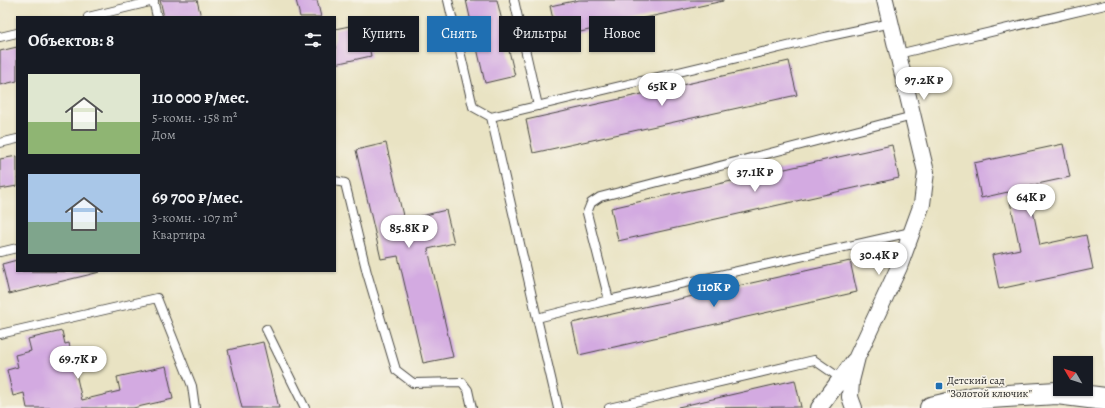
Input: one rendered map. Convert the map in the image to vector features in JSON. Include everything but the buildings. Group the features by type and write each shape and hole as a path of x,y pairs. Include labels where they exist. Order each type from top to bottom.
{"street":[{"path":"854,408 850,397 851,381 857,357 898,267 922,204 926,172 885,0"},
{"path":"819,408 857,357"},
{"path":"931,408 1056,393 1105,399"}],"lane":[{"path":"92,16 153,0 157,16"},
{"path":"448,0 473,107 491,117 825,37 891,23"},
{"path":"514,0 538,106"},
{"path":"898,54 1105,4"},
{"path":"0,37 16,33"},
{"path":"609,300 586,213 591,204 600,197 913,116"},
{"path":"491,117 558,408"},
{"path":"0,143 16,139"},
{"path":"336,181 345,183 367,273 396,370 413,383 462,382 468,390 472,408"},
{"path":"537,318 609,300 911,232"},
{"path":"0,252 16,248"},
{"path":"0,334 157,298 192,386 195,408"},
{"path":"266,328 305,408"},
{"path":"609,408 814,360 840,378"}],"place":[{"name":"Детский сад \"Золотой ключик\"","path":"939,386"}]}
